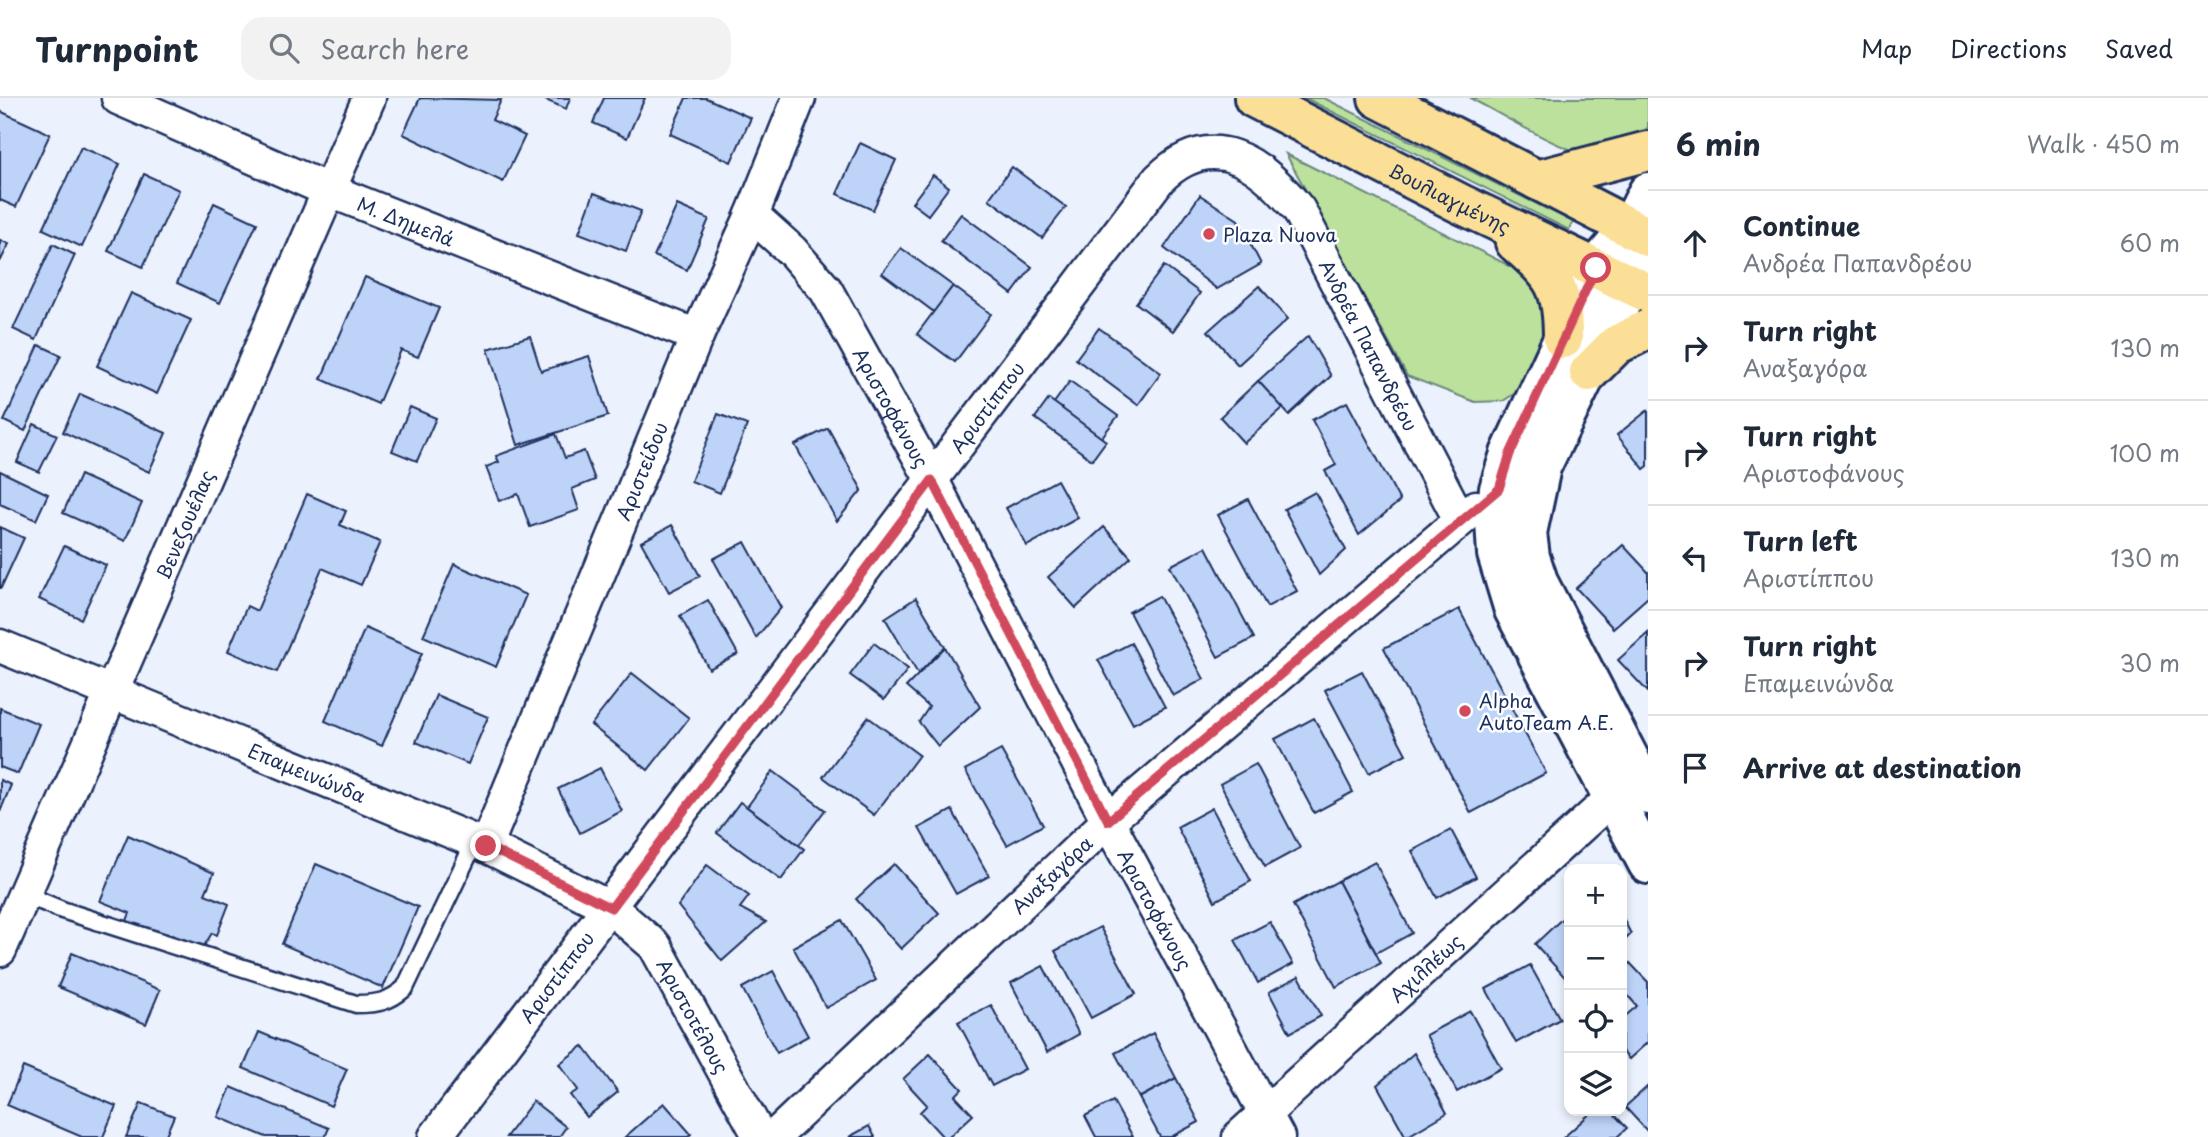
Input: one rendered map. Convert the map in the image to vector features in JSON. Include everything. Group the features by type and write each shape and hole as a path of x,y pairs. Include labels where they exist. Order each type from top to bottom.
{"main road":[{"name":"Βουλιαγμένης","path":"1254,98 1461,204 1639,289"},
{"path":"1378,98 1639,232"},
{"path":"1537,180 1648,151"},
{"path":"1648,192 1639,232 1639,289 1589,372 1541,467 1532,500 1528,545 1539,584 1637,788 1648,864"},
{"path":"1461,204 1506,233 1544,267 1555,282 1563,305 1563,339"},
{"path":"1637,788 1514,610 1504,584 1496,543 1499,489 1510,454 1596,268 1639,232"},
{"path":"1589,372 1616,345 1648,329"}],"street":[{"name":"Μ. Δημελά","path":"118,98 328,190 697,336"},
{"name":"Βενεζουέλας","path":"0,950 369,98"},
{"name":"Αριστείδου","path":"481,844 697,336 752,215 799,98"},
{"name":"Ανδρέα Παπανδρέου","path":"1159,179 1176,163 1196,153 1242,158 1276,181 1299,210 1460,520"},
{"name":"Αριστίππου","path":"435,1137 611,908 1159,179"},
{"name":"Αριστοφάνους","path":"752,215 792,251 826,290 932,480 1108,821 1271,1125"},
{"name":"Αναξαγόρα","path":"774,1137 1108,821 1499,489"},
{"name":"Επαμεινώνδα","path":"0,646 481,844 611,908"},
{"name":"Αχιλλέως","path":"1240,1137 1271,1125 1637,788"},
{"name":"Αριστοτέλους","path":"611,908 655,946 760,1137"}],"lane":[{"path":"24,894 62,910 356,1004 376,1004 392,999 405,988 481,844"}],"green space":[{"path":"1305,98 1324,98 1573,222 1569,230"},
{"path":"1470,98 1648,98 1648,127 1624,145 1593,151 1573,150 1537,135"},
{"path":"1286,154 1541,284 1551,331 1523,388 1503,401 1475,402 1407,376"}],"building":[{"path":"420,98 501,100 492,120 525,136 503,182 403,134"},
{"path":"541,98 570,98 566,109"},
{"path":"604,98 645,98 627,138 593,123"},
{"path":"686,98 706,98 751,118 731,162 670,134"},
{"path":"0,111 50,134 16,207 0,200"},
{"path":"860,143 896,160 873,210 837,194"},
{"path":"81,147 120,164 82,247 43,229"},
{"path":"1012,167 1066,207 1042,238 989,199"},
{"path":"144,174 179,190 143,267 108,251"},
{"path":"933,175 949,187 928,215 912,203"},
{"path":"594,193 641,211 626,251 579,233"},
{"name":"Plaza Nuova","path":"1200,195 1238,220 1261,264 1217,289 1164,248"},
{"path":"214,203 257,223 220,303 177,283"},
{"path":"677,205 709,219 687,270 654,256"},
{"path":"961,214 1032,267 1012,294 941,241"},
{"path":"0,240 9,244 0,262"},
{"path":"53,244 75,255 36,340 13,329"},
{"path":"901,248 953,286 934,312 882,273"},
{"path":"1164,266 1200,293 1173,331 1136,303"},
{"path":"365,277 439,308 418,357 401,350 378,404 321,379"},
{"path":"953,286 991,314 955,362 917,334"},
{"path":"1259,286 1288,319 1238,365 1208,331"},
{"path":"131,293 191,320 157,394 97,366"},
{"path":"1099,328 1161,373 1138,405 1076,359"},
{"path":"530,336 541,371 589,356 608,416 518,445 488,349"},
{"path":"1308,336 1331,376 1289,415 1258,381"},
{"path":"39,345 61,355 25,431 4,421"},
{"path":"1070,381 1118,416 1101,438 1054,403"},
{"path":"1258,381 1283,408 1244,443 1220,417"},
{"path":"80,394 166,433 149,472 63,432"},
{"path":"1049,399 1106,441 1092,460 1035,418"},
{"path":"1347,402 1400,501 1359,535 1325,471 1336,465 1312,420"},
{"path":"410,407 436,418 417,461 392,451"},
{"path":"1648,410 1648,466 1644,469 1617,435"},
{"path":"718,414 747,425 720,493 691,481"},
{"path":"34,424 57,435 39,472 17,462"},
{"path":"828,428 862,490 837,521 795,445"},
{"path":"556,434 565,458 584,451 595,480 572,489 579,510 530,527 518,494 499,501 486,467 499,462 496,456"},
{"path":"0,471 48,494 36,520 0,504"},
{"path":"80,475 142,503 125,541 63,513"},
{"path":"1057,480 1078,518 1027,546 1006,508"},
{"path":"1315,492 1346,550 1319,575 1284,509"},
{"path":"307,494 346,511 340,525 380,542 361,585 322,568 277,672 228,651 247,606 257,611"},
{"path":"1248,499 1297,591 1267,607 1218,515"},
{"path":"672,525 700,576 669,592 641,542"},
{"path":"0,527 24,538 1,588 0,588"},
{"path":"1104,527 1131,557 1076,608 1048,577"},
{"path":"745,542 781,608 756,638 713,559"},
{"path":"1623,545 1648,572 1648,597 1613,628 1576,588"},
{"path":"64,546 106,565 81,619 39,599"},
{"path":"1206,547 1254,638 1218,657 1170,566"},
{"path":"454,564 526,595 496,667 423,636"},
{"path":"1159,596 1204,679 1173,696 1129,612"},
{"path":"916,598 945,647 918,674 885,618"},
{"path":"708,600 738,654 709,669 680,616"},
{"name":"Alpha AutoTeam Α.Ε.","path":"1459,609 1546,773 1471,813 1384,648"},
{"path":"365,628 422,653 382,746 325,721"},
{"path":"1648,633 1648,692 1618,660"},
{"path":"874,643 908,669 884,700 850,675"},
{"path":"1131,643 1165,707 1133,724 1098,660"},
{"path":"945,647 980,707 938,746 919,722 929,707 906,687"},
{"path":"1362,671 1406,754 1369,773 1325,690"},
{"path":"632,673 689,718 648,770 591,725"},
{"path":"436,695 488,717 468,764 416,742"},
{"path":"0,708 39,724 18,774 0,767"},
{"path":"868,717 919,755 874,815 823,777"},
{"path":"1314,718 1353,792 1314,813 1275,739"},
{"path":"1001,750 1043,825 1007,845 965,770"},
{"path":"1256,764 1300,848 1265,867 1220,784"},
{"path":"600,768 622,811 580,833 558,789"},
{"path":"773,771 825,810 799,845 747,807"},
{"path":"0,780 11,785 0,812"},
{"path":"740,802 804,849 781,880 717,833"},
{"path":"1212,808 1251,881 1215,901 1177,827"},
{"path":"952,810 989,876 956,894 919,828"},
{"path":"1451,830 1476,877 1437,898 1412,851"},
{"path":"128,835 214,873 205,894 229,904 217,935 212,933 201,951 126,923 130,913 100,901"},
{"path":"1375,862 1412,933 1376,953 1338,881"},
{"path":"316,864 418,907 383,988 282,944"},
{"path":"894,864 939,913 901,949 856,899"},
{"path":"707,865 749,896 740,908 766,922 722,961 678,906"},
{"path":"1338,881 1381,963 1336,987 1293,905"},
{"path":"1564,917 1564,976 1535,944"},
{"path":"842,920 876,980 826,1008 793,947"},
{"path":"1270,922 1293,964 1258,983 1235,940"},
{"path":"1100,927 1136,994 1091,1018 1055,951"},
{"path":"72,953 160,990 146,1024 58,987"},
{"path":"1630,963 1648,982 1648,1042 1629,1059 1627,1015 1637,1006 1627,995 1627,966"},
{"path":"1530,965 1560,1019 1516,1043 1486,989"},
{"path":"1043,966 1079,1034 1047,1052 1011,983"},
{"path":"773,971 808,1036 777,1053 742,988"},
{"path":"1299,976 1321,1016 1290,1033 1269,992"},
{"path":"991,1005 1025,1069 992,1086 958,1022"},
{"path":"1470,1011 1501,1068 1457,1092 1426,1035"},
{"path":"259,1032 347,1069 331,1106 243,1068"},
{"path":"1153,1033 1176,1078 1139,1098 1115,1053"},
{"path":"583,1046 618,1092 587,1117 570,1095 578,1090 559,1064"},
{"path":"1414,1053 1447,1113 1406,1137 1377,1085"},
{"path":"930,1054 962,1089 955,1096 973,1115 949,1137 943,1137 920,1112 927,1105 903,1079"},
{"path":"23,1067 116,1106 103,1137 82,1137 7,1105"},
{"path":"1176,1078 1199,1122 1171,1137 1160,1137 1139,1098"},
{"path":"1648,1086 1648,1132 1627,1109 1627,1105"},
{"path":"231,1087 329,1128 325,1137 266,1137 218,1117"},
{"path":"533,1101 566,1127 559,1137 506,1137"},
{"path":"1113,1101 1133,1137 1096,1137 1085,1116"},
{"path":"141,1103 174,1116 165,1137 126,1137"},
{"path":"664,1103 691,1134 688,1137 625,1137"},
{"path":"1587,1116 1616,1116 1627,1128 1617,1137 1564,1137"},
{"path":"869,1126 875,1137 849,1137"}],"place":[{"name":"Plaza Nuova","path":"1209,234"},
{"name":"Alpha AutoTeam Α.Ε.","path":"1465,711"}],"route":[{"path":"486,846 611,908 932,480 1108,821 1499,489 1510,454 1596,268"}]}
